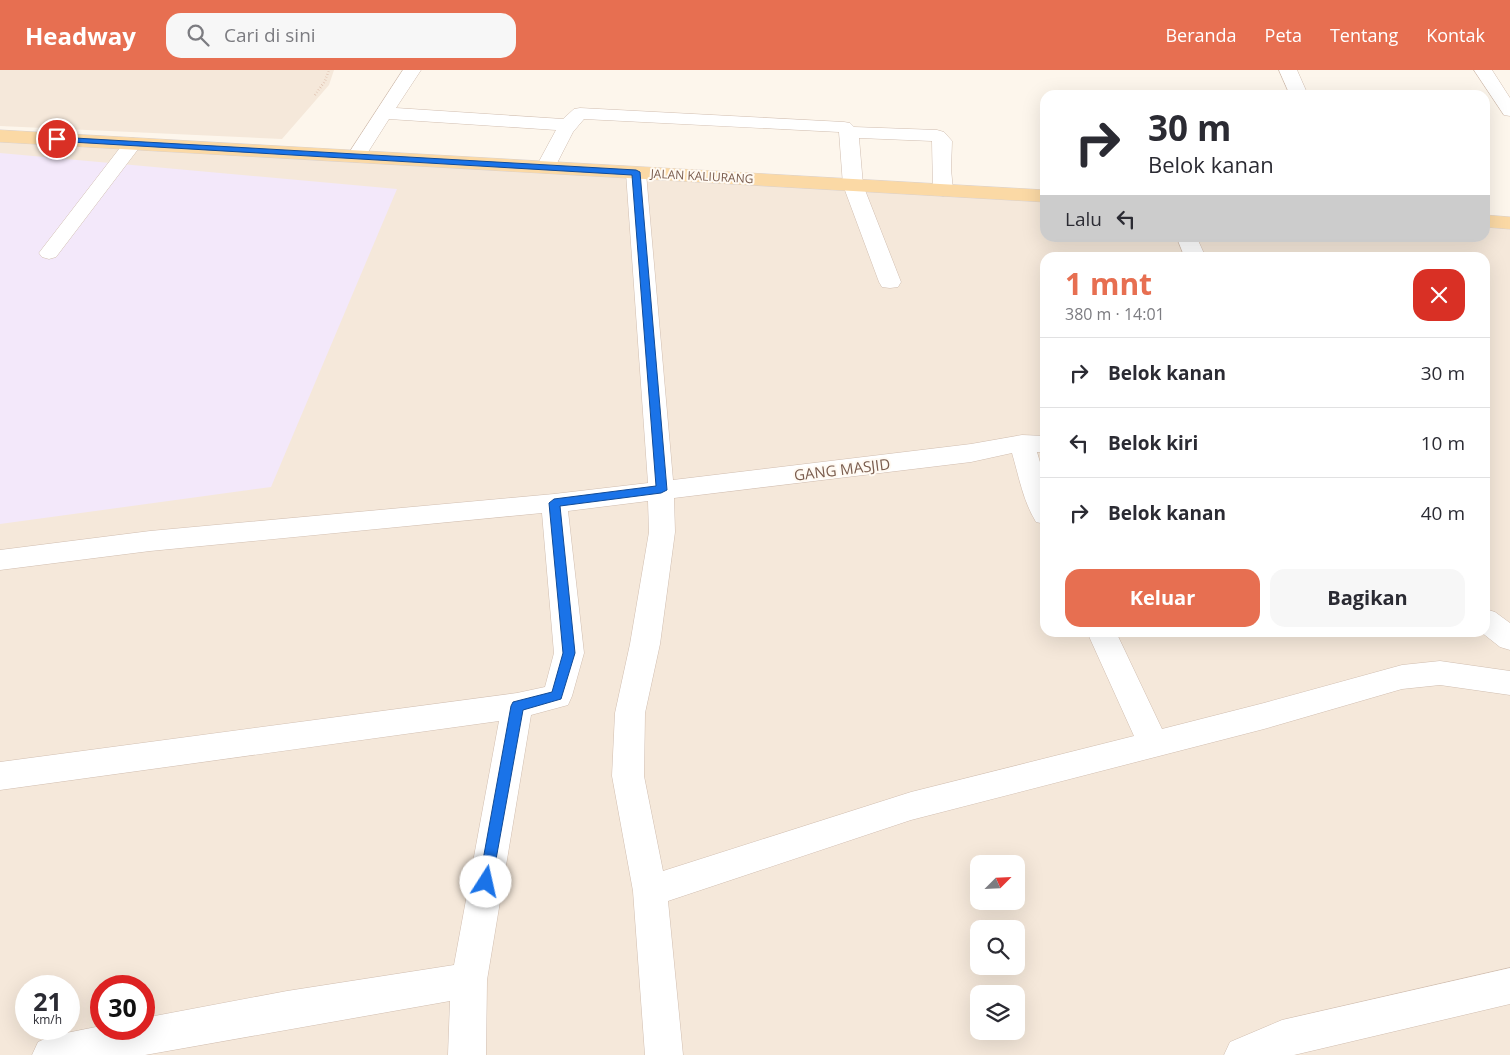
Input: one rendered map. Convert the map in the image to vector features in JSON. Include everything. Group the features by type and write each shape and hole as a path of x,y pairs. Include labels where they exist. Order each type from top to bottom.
{"main road":[{"name":"JALAN KALIURANG","path":"0,136 1040,196"},
{"path":"1490,222 1510,223"}],"street":[{"path":"356,156 412,70"},
{"path":"1288,70 1297,90"},
{"path":"1483,70 1510,111"},
{"path":"546,167 556,145 569,125 580,113 592,112 844,127 848,132 853,185 890,282"},
{"path":"383,113 569,125"},
{"path":"848,132 937,136 943,141 941,168 943,190"},
{"path":"49,253 133,144"},
{"path":"636,172 661,490 662,532 645,644 630,714 628,776 650,890 664,1055"},
{"path":"1034,443 1038,499 1040,504"},
{"name":"GANG MASJID","path":"0,560 150,541 554,503 971,454 1034,443"},
{"path":"0,776 517,706 557,696 569,653 554,503"},
{"path":"1490,624 1510,639"},
{"path":"1103,637 1154,744"},
{"path":"650,890 911,806 1264,716 1402,677 1440,673 1510,683"},
{"path":"466,1055 469,980 517,706"},
{"path":"51,1055 124,1048 287,1010 469,980"},
{"path":"1243,1055 1282,1038 1510,986"}],"path":[{"path":"315,95 325,81 328,70"}],"shaded area":[{"path":"0,70 334,70 329,85 282,139 0,126"},
{"path":"0,137 1040,200 1040,242 1490,242 1490,227 1510,228 1510,1055 0,1055"},
{"path":"0,153 397,189 271,487 0,524"}],"route":[{"path":"57,139 636,172 661,490 554,503 569,653 557,696 517,706 486,882"}]}
